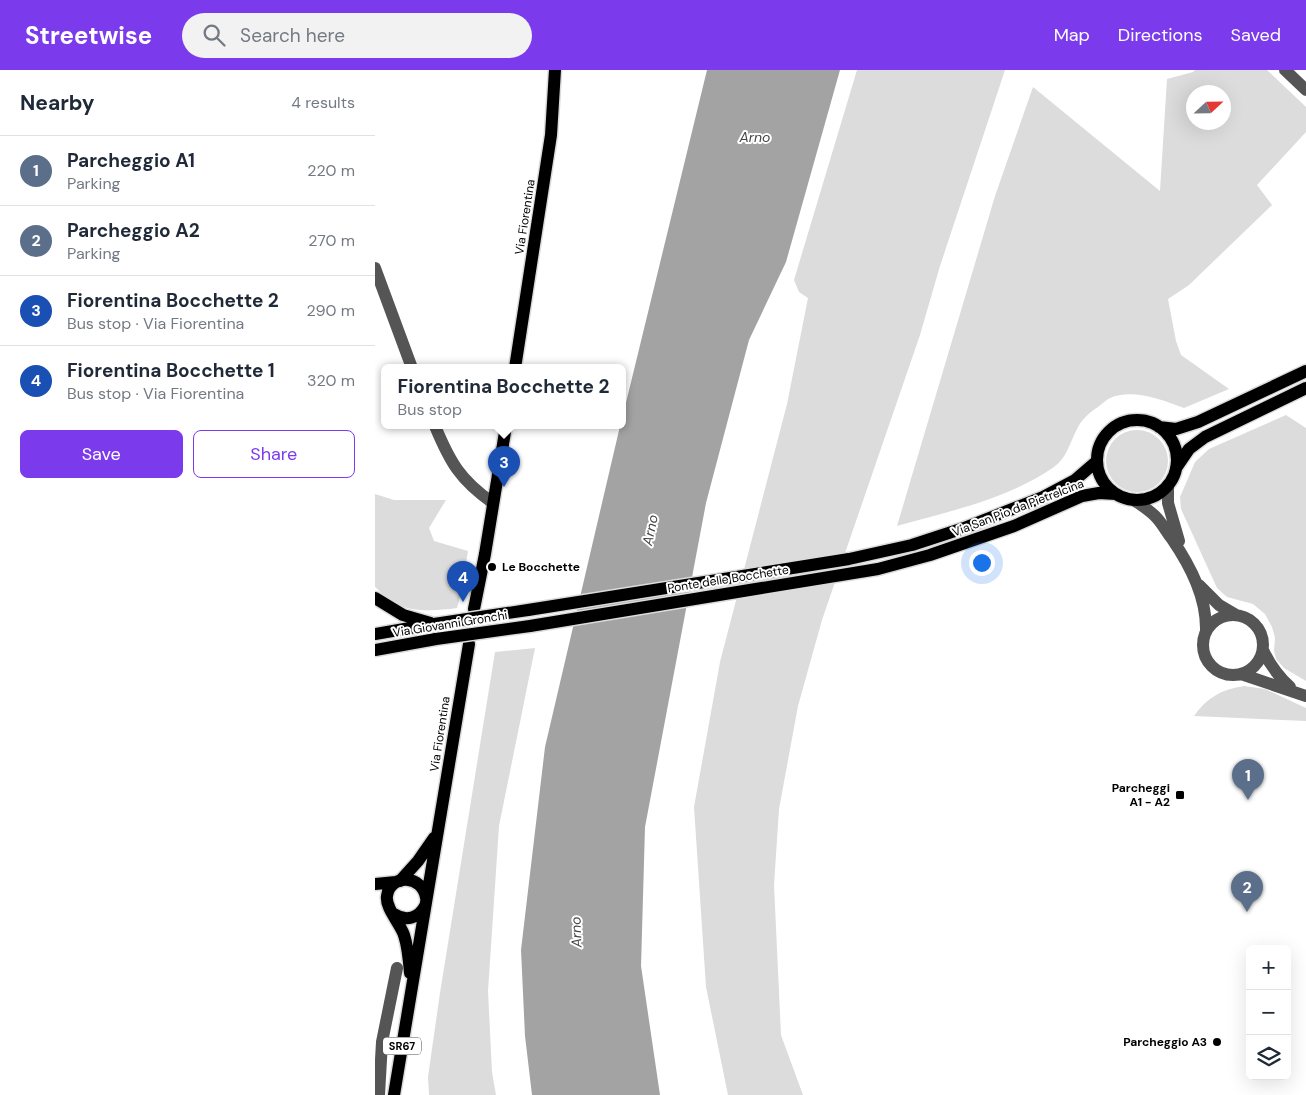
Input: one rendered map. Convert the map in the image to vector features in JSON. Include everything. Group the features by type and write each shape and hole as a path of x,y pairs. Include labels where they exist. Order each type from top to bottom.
{"main road":[{"name":"Via Fiorentina","path":"516,364 551,136 555,70"},
{"path":"1306,371 1198,422 1176,429 1159,427 1135,420 1117,425 1103,438 1098,449 1097,462 1102,480 1116,494 1134,500 1142,500 1156,495 1168,485 1175,470 1189,450 1205,437 1306,388"},
{"path":"1159,427 1168,435 1174,446 1175,470"},
{"path":"474,609 505,429"},
{"name":"Via San Pio da Pietrelcina","path":"925,541 1043,497 1075,480 1097,462"},
{"name":"Via San Pio da Pietrelcina","path":"930,555 1014,526 1082,496 1099,493 1116,494"},
{"name":"Ponte delle Bocchette","path":"528,610 849,559 925,541"},
{"name":"Ponte delle Bocchette","path":"530,626 863,572 898,565 930,555"},
{"path":"375,598 403,615 434,624"},
{"name":"Via Giovanni Gronchi","path":"375,634 528,610"},
{"name":"Via Giovanni Gronchi","path":"375,650 530,626"},
{"name":"Via Fiorentina","path":"395,1095 469,644"},
{"name":"Via Fiorentina","path":"410,996 408,950 400,924 387,900 387,894 392,886 425,852 439,829"},
{"path":"375,884 406,879 416,882 423,889 426,902 421,912 414,917 406,919 375,906"}],"street":[{"path":"1285,70 1306,90"},
{"path":"375,268 411,364"},
{"path":"436,429 456,469 470,485 493,503"},
{"path":"1168,485 1167,499 1183,556"},
{"path":"1134,500 1155,516 1183,556 1196,581 1205,612 1206,632 1203,644 1204,651 1211,666 1228,675 1241,674 1248,671 1258,662 1263,650"},
{"path":"1196,581 1212,600 1255,624 1262,636 1263,650 1270,665 1279,677 1294,690"},
{"path":"1206,632 1211,624 1218,619 1236,615"},
{"path":"1241,674 1294,690 1306,696"},
{"path":"379,1095 382,1042 397,968"},
{"path":"375,1011 389,1012"}],"shaded area":[{"path":"857,70 1005,70 940,266 920,335 822,620 798,706 779,809 774,885 781,1035 803,1095 728,1095 706,987 694,807 720,662 787,404 808,298 799,292 794,280"},
{"path":"1195,70 1267,70 1306,107 1306,132 1257,185 1272,205 1189,285 1168,299 1176,341 1181,355 1229,389 1184,408 1147,396 1128,394 1110,398 1081,422 1065,454 1058,463 1036,478 1018,488 978,503 897,526 995,196 1033,87 1160,191 1167,79"},
{"path":"1286,415 1306,428 1306,681 1284,668 1276,659 1274,650 1275,638 1265,614 1253,604 1227,597 1217,588 1181,509 1180,497 1195,462 1209,449"},
{"path":"1137,430 1154,435 1159,439 1163,444 1168,461 1163,478 1159,483 1154,487 1137,492 1120,487 1115,483 1111,478 1106,461 1111,444 1115,439 1120,435"},
{"path":"375,494 394,500 446,500 429,528 434,541 468,551 457,608 431,610 405,608 390,601 375,587"},
{"path":"535,648 499,826 488,991 492,1072 496,1095 429,1095 428,1077 440,993 495,652"},
{"path":"1244,686 1265,689 1306,708 1306,721 1194,716 1215,695 1229,689"}],"water":[{"name":"Arno","path":"707,70 840,70 786,262 749,340 706,503 645,827 641,966 660,1095 532,1095 525,1036 521,950 545,747 619,429 626,429 626,403"}],"place":[{"name":"Fiorentina Bocchette 2","path":"504,487"},
{"name":"Le Bocchette","path":"492,567"},
{"name":"Fiorentina Bocchette 1","path":"463,602"},
{"name":"Parcheggi A1 - A2","path":"1180,795"},
{"name":"Parcheggio A1","path":"1248,800"},
{"name":"Parcheggio A2","path":"1247,912"},
{"name":"Parcheggio A3","path":"1217,1042"}]}
